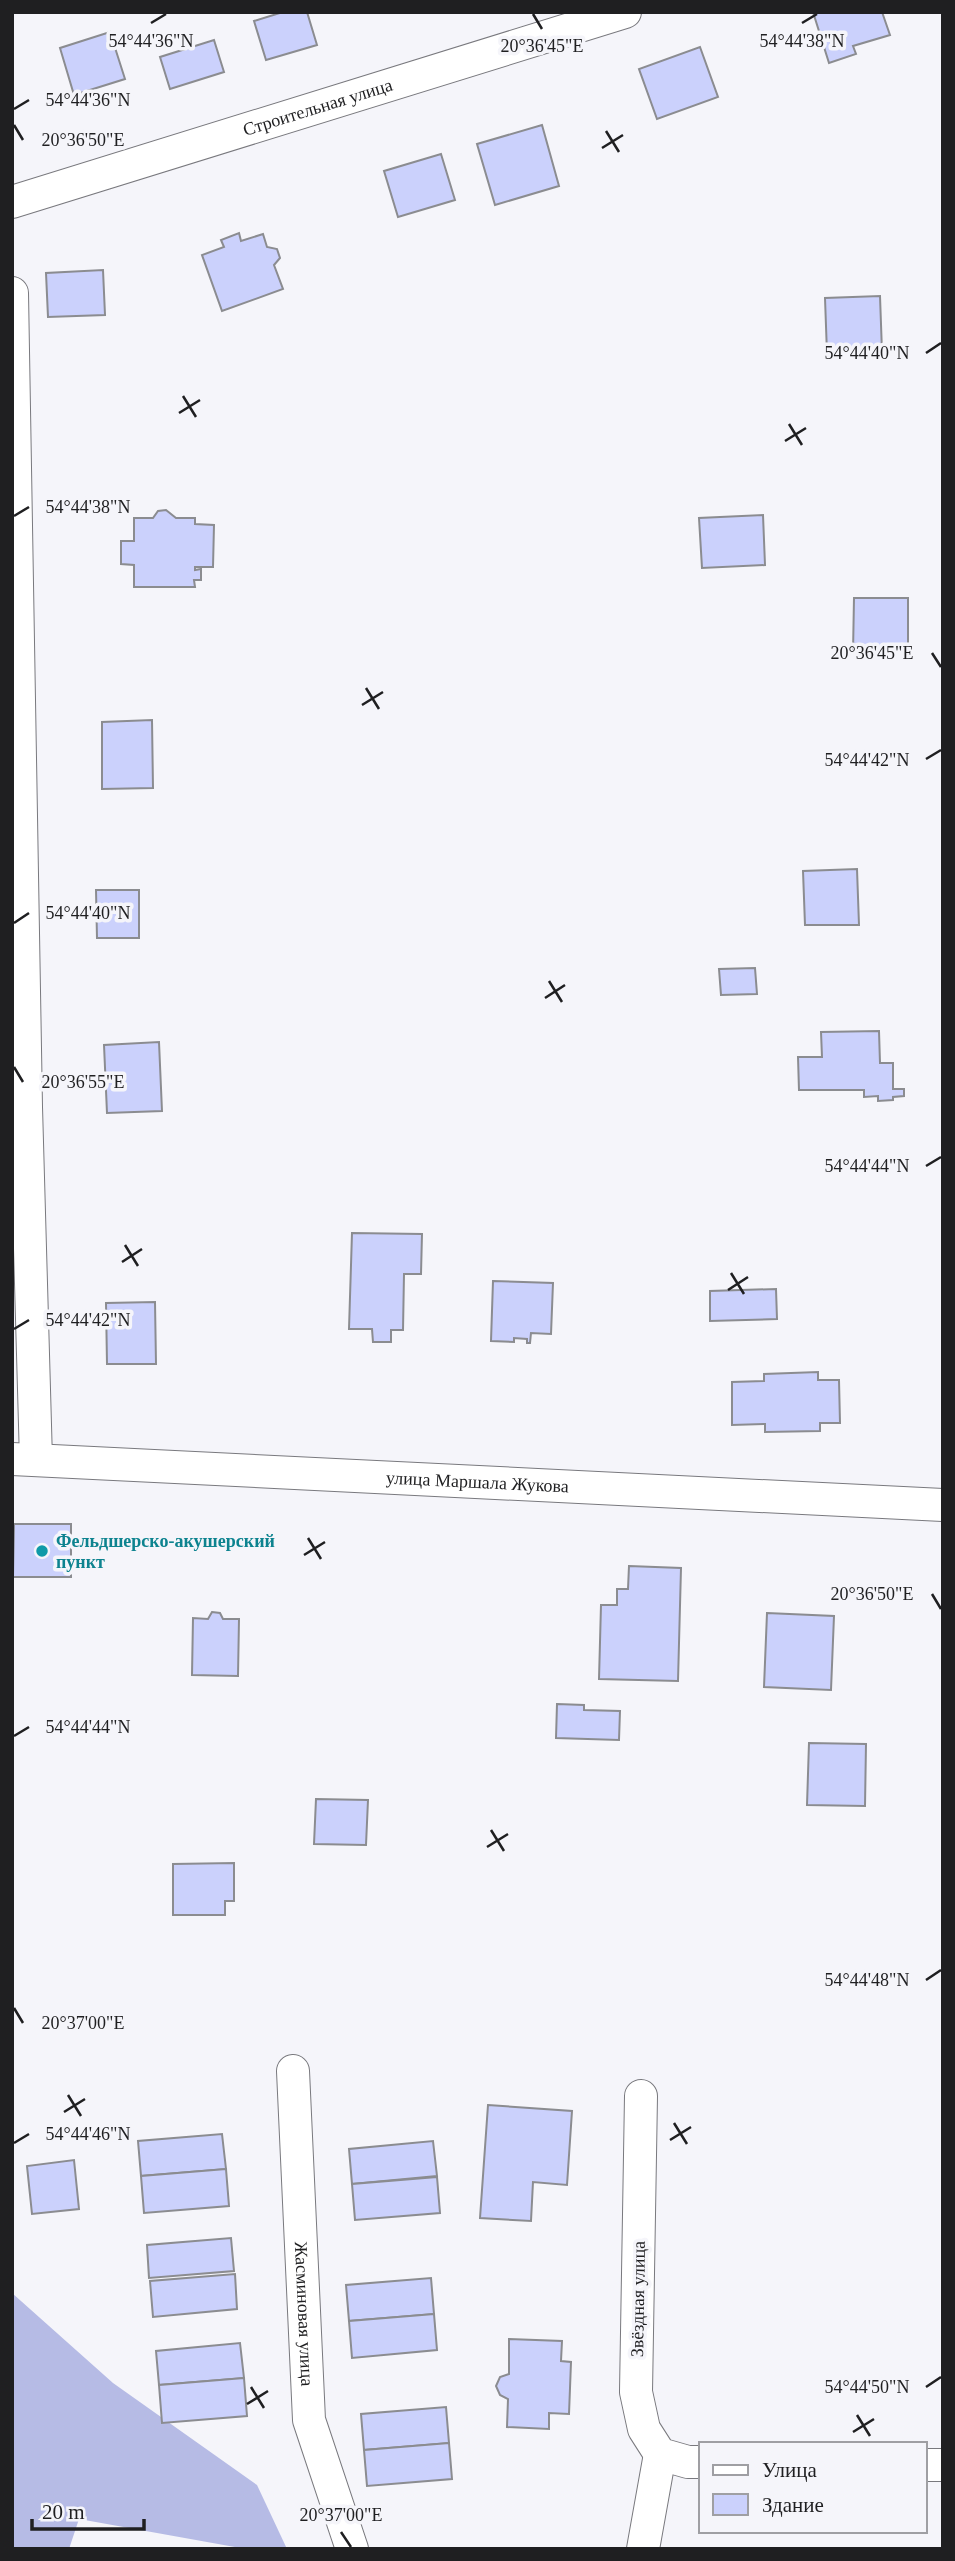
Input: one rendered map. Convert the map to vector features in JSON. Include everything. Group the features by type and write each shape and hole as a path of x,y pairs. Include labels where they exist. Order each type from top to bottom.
{"street":[{"name":"Строительная улица","path":"12,202 625,12"},
{"path":"12,293 24,1459"},
{"name":"улица Маршала Жукова","path":"24,1459 943,1505"},
{"name":"Жасминовая улица","path":"293,2071 309,2420 352,2549"},
{"name":"Звёздная улица","path":"641,2096 636,2392 644,2429 660,2454"},
{"path":"643,2549 660,2454 688,2462 699,2462"}],"shaded area":[{"path":"12,2293 113,2383 257,2485 287,2549 246,2549 79,2519 69,2549 12,2549"}],"building":[{"path":"283,12 307,12 317,45 266,60 254,21"},
{"path":"813,12 882,12 890,35 853,46 856,54 829,63"},
{"path":"110,32 125,79 74,95 60,48"},
{"path":"214,40 224,72 170,89 160,57"},
{"path":"700,47 718,97 657,119 639,69"},
{"path":"542,125 559,186 495,205 477,144"},
{"path":"441,154 455,200 398,217 384,171"},
{"path":"239,233 241,241 263,234 267,247 277,249 280,258 274,265 283,289 222,311 202,255 224,247 221,240"},
{"path":"103,270 105,315 48,317 46,273"},
{"path":"880,296 882,352 827,354 825,298"},
{"path":"166,510 176,518 195,518 195,524 214,525 213,567 195,567 195,570 201,569 201,580 194,580 195,587 134,587 134,565 121,564 121,541 134,541 134,518 153,518 158,511"},
{"path":"763,515 765,565 702,568 699,518"},
{"path":"854,598 908,598 908,652 853,653"},
{"path":"152,720 153,788 102,789 102,722"},
{"path":"857,869 859,925 805,925 803,871"},
{"path":"96,890 139,890 139,938 97,938"},
{"path":"755,968 757,994 721,995 719,969"},
{"path":"879,1031 880,1063 893,1063 893,1089 904,1089 904,1096 878,1101 878,1096 864,1097 864,1090 799,1090 798,1057 822,1057 821,1032"},
{"path":"159,1042 162,1111 107,1113 104,1045"},
{"path":"352,1233 422,1234 421,1274 404,1274 403,1330 391,1330 391,1342 373,1342 372,1329 349,1329"},
{"path":"493,1281 553,1283 551,1334 531,1333 530,1343 527,1343 527,1339 514,1338 514,1342 491,1341"},
{"path":"776,1289 777,1319 710,1321 710,1291"},
{"path":"155,1302 156,1364 107,1364 106,1303"},
{"path":"818,1372 818,1380 839,1380 840,1423 820,1423 820,1431 765,1432 765,1424 732,1425 732,1382 764,1381 764,1374"},
{"name":"Фельдшерско-акушерский пункт","path":"14,1524 71,1524 71,1577 13,1577"},
{"path":"629,1566 681,1568 678,1681 599,1679 601,1605 617,1605 617,1589 628,1589"},
{"path":"212,1612 220,1613 223,1619 239,1619 238,1676 192,1675 193,1618 208,1619"},
{"path":"767,1613 834,1616 831,1690 764,1687"},
{"path":"557,1704 584,1705 584,1710 620,1711 619,1740 556,1738"},
{"path":"809,1743 866,1744 865,1806 807,1805"},
{"path":"316,1799 368,1800 366,1845 314,1844"},
{"path":"234,1863 234,1901 225,1901 225,1915 173,1915 173,1864"},
{"path":"488,2105 572,2111 567,2185 533,2182 531,2221 480,2218"},
{"path":"222,2134 226,2169 141,2176 138,2141"},
{"path":"433,2141 437,2176 352,2184 349,2149"},
{"path":"74,2160 79,2209 32,2214 27,2166"},
{"path":"226,2169 229,2206 144,2213 141,2176"},
{"path":"437,2177 440,2213 355,2220 352,2184"},
{"path":"231,2238 234,2271 149,2278 147,2245"},
{"path":"235,2274 237,2309 153,2317 150,2281"},
{"path":"431,2278 434,2314 349,2321 346,2285"},
{"path":"434,2314 437,2350 352,2358 349,2321"},
{"path":"509,2339 562,2341 561,2361 571,2362 569,2414 549,2413 549,2429 507,2427 508,2399 500,2395 496,2386 500,2377 509,2374"},
{"path":"240,2343 244,2378 159,2385 156,2351"},
{"path":"244,2378 247,2416 162,2423 159,2385"},
{"path":"446,2407 449,2443 364,2450 361,2414"},
{"path":"449,2443 452,2479 367,2486 364,2450"}],"place":[{"name":"Фельдшерско-акушерский пункт","path":"42,1551"}]}
